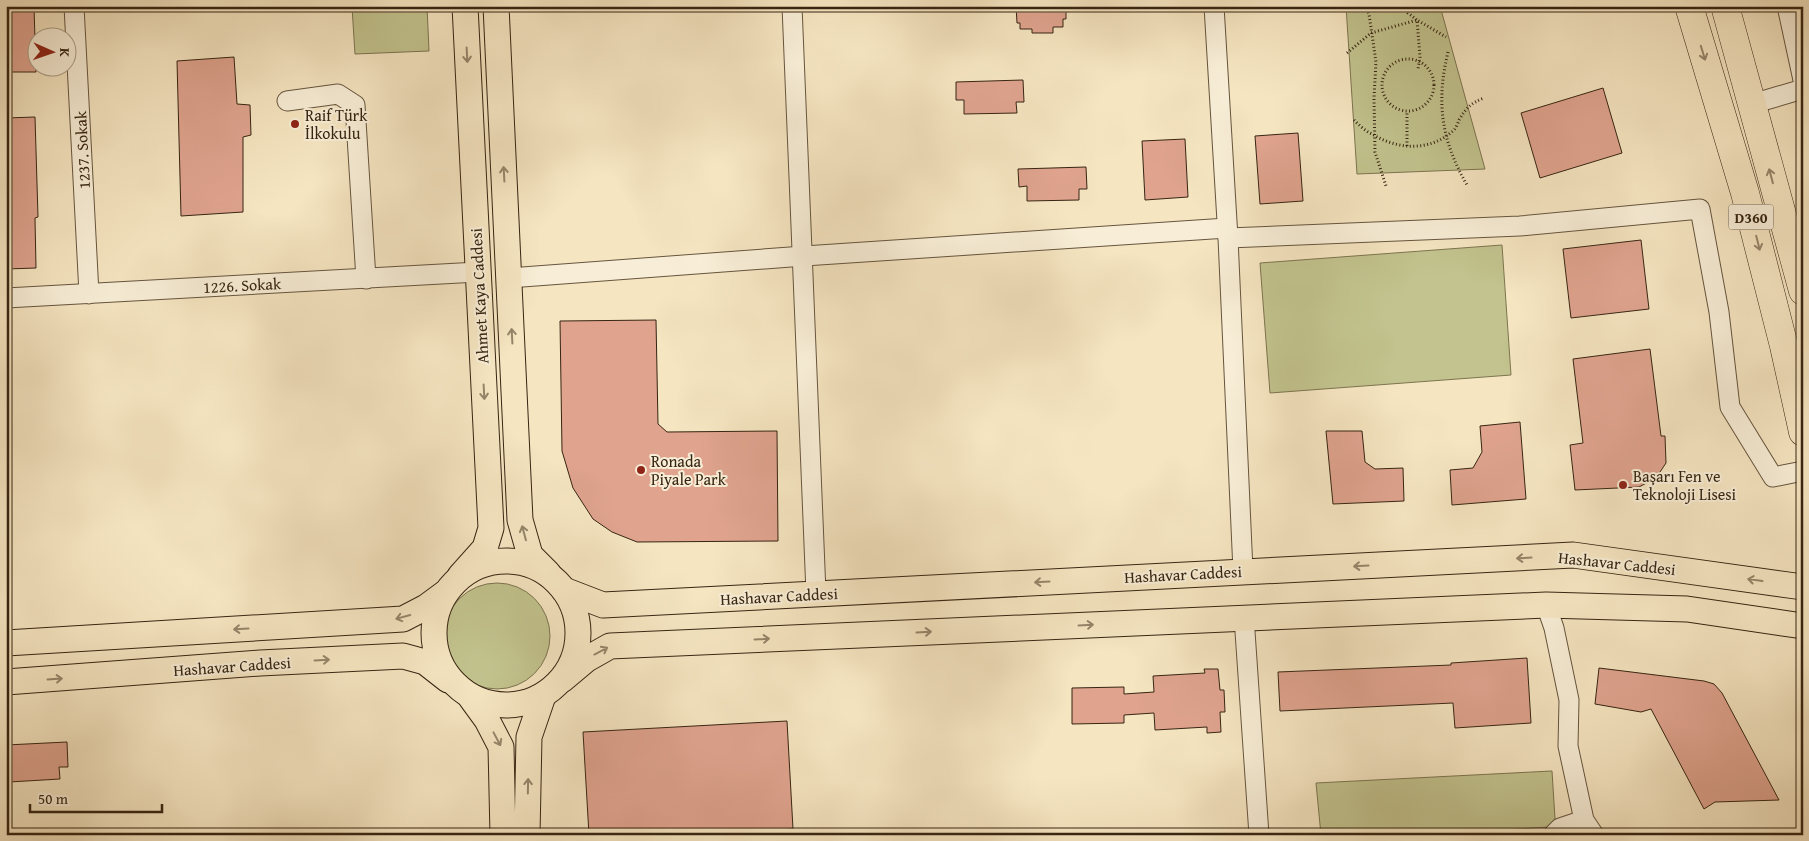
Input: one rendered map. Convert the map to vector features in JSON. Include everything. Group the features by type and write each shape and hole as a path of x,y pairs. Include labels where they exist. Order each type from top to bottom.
{"highway":[{"name":"D360","path":"1689,6 1745,193 1784,346 1803,432"},
{"name":"D360","path":"1725,6 1803,291"}],"main road":[{"name":"Ahmet Kaya Caddesi","path":"452,585 485,548 491,528 465,6"},
{"path":"496,6 520,520 530,555 556,582 575,611 579,634 574,659 562,680"},
{"name":"Hashavar Caddesi","path":"556,582 603,605 1573,555 1803,587"},
{"path":"6,643 403,619 426,607 481,564 504,560 527,563 556,582"},
{"path":"452,585 435,615 433,638 438,661 451,682 471,698 487,720 502,747 503,835"},
{"path":"471,698 494,706 519,705 543,696 587,659 610,646 1546,605 1687,609 1803,626"},
{"name":"Hashavar Caddesi","path":"6,682 260,663 403,656 425,662 451,682"},
{"path":"527,835 529,737 543,696"}],"street":[{"name":"1237. Sokak","path":"74,6 89,294"},
{"path":"792,6 804,256 816,594"},
{"path":"1214,6 1244,571"},
{"path":"1787,6 1803,80"},
{"path":"1752,104 1803,89"},
{"path":"287,101 338,94 355,105 366,279"},
{"path":"509,278 804,256 1227,233 1520,226 1700,209 1719,312 1730,407 1773,477 1803,471"},
{"name":"1226. Sokak","path":"6,298 478,272"},
{"path":"1546,605 1554,628 1568,700 1568,746 1589,828 1558,832"},
{"path":"1244,618 1258,835"}],"path":[{"path":"1365,6 1369,14 1376,62 1374,98 1375,152 1386,186"},
{"path":"1405,6 1408,12 1417,20 1446,37"},
{"path":"1346,54 1371,33 1417,20"},
{"path":"1417,20 1418,70"},
{"path":"1448,52 1443,74 1442,104 1445,135 1461,174 1468,185"},
{"path":"1405,59 1419,62 1428,68 1432,75 1434,84 1430,100 1416,110 1407,112 1399,110 1386,99 1382,91 1382,82 1385,74 1390,67 1405,59"},
{"path":"1354,120 1374,136 1414,148 1434,142 1455,129 1465,109 1472,103 1484,98"},
{"path":"1407,112 1407,146"}],"green space":[{"path":"427,6 429,51 355,54 352,7"},
{"path":"1346,6 1440,6 1485,169 1357,174"},
{"path":"1502,245 1511,375 1270,393 1260,263"},
{"path":"497,583 517,587 534,599 546,616 550,636 546,656 534,673 517,685 497,689 477,685 460,673 448,656 444,636 448,616 460,599 477,587"},
{"path":"1552,771 1555,819 1549,827 1427,835 1321,835 1316,783"}],"building":[{"path":"1016,6 1066,6 1066,19 1063,19 1063,27 1053,27 1053,33 1032,33 1032,29 1020,29 1020,23 1017,23"},
{"path":"34,7 35,28 28,28 28,72 6,72 6,8"},
{"path":"234,57 237,104 250,105 251,135 243,137 243,212 181,216 177,61"},
{"path":"1023,80 1024,102 1016,102 1017,113 964,114 964,100 956,100 956,82"},
{"path":"1603,88 1622,153 1540,178 1521,113"},
{"path":"35,117 38,217 35,218 36,268 6,269 6,118"},
{"path":"1298,133 1303,201 1260,204 1255,136"},
{"path":"1185,139 1188,197 1145,200 1142,141"},
{"path":"1086,167 1087,189 1079,189 1079,200 1027,201 1027,186 1019,187 1018,169"},
{"path":"1641,240 1649,309 1571,318 1563,249"},
{"path":"656,320 658,424 667,432 777,431 778,541 637,542 612,532 593,519 573,488 562,451 560,321"},
{"path":"1650,349 1661,436 1665,436 1666,463 1656,478 1639,487 1575,490 1570,445 1583,443 1573,359"},
{"path":"1520,422 1526,499 1452,505 1450,470 1473,468 1482,452 1480,426"},
{"path":"1326,431 1362,431 1365,462 1375,469 1403,468 1404,501 1333,504"},
{"path":"1527,658 1531,723 1455,728 1453,703 1280,711 1278,672 1451,665 1451,663"},
{"path":"1599,668 1704,681 1714,684 1722,693 1779,800 1715,802 1704,809 1651,709 1641,712 1595,704"},
{"path":"1204,669 1218,669 1220,690 1224,690 1225,712 1220,712 1221,732 1207,733 1207,727 1155,730 1154,713 1124,715 1124,723 1072,724 1072,688 1124,687 1124,694 1154,692 1153,676 1205,673"},
{"path":"787,721 793,829 716,835 589,835 583,732"},
{"path":"67,742 68,767 59,767 60,779 9,782 9,773 6,773 6,745"}],"place":[{"name":"Raif Türk İlkokulu","path":"295,124"},
{"name":"Ronada Piyale Park","path":"641,470"},
{"name":"Başarı Fen ve Teknoloji Lisesi","path":"1623,485"}]}
